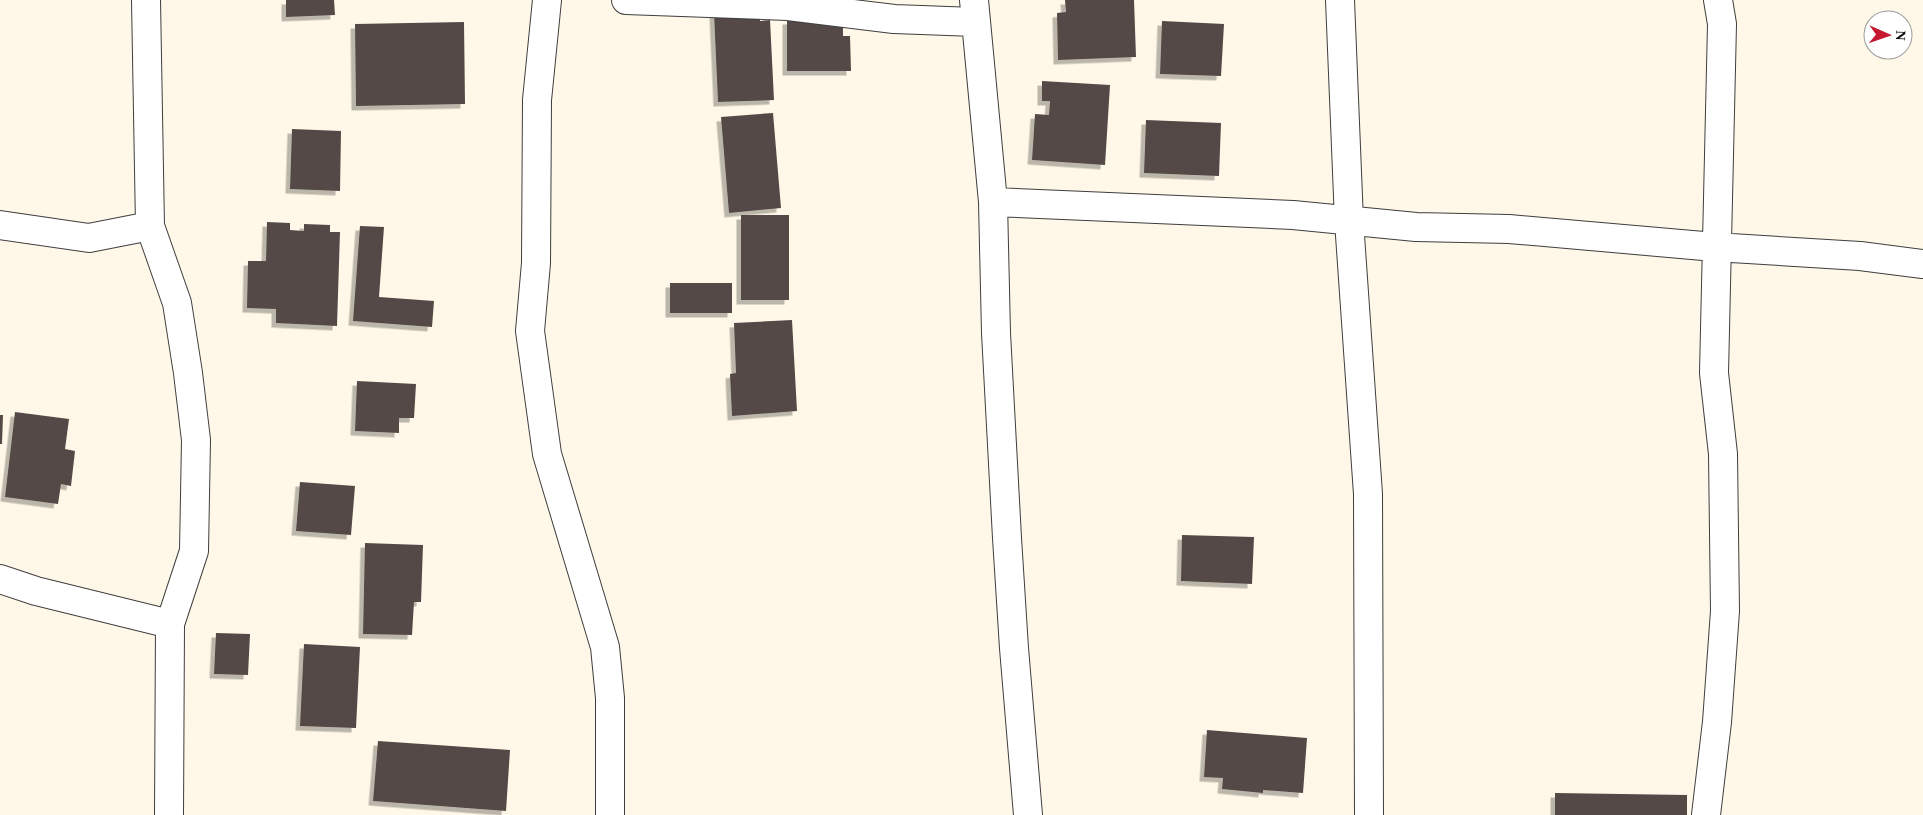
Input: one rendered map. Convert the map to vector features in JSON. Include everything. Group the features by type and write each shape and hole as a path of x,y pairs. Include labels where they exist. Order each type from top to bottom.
{"street":[{"path":"146,0 150,226 177,303 196,440 194,551 170,624 168,815"},
{"path":"547,0 537,100 536,263 530,331 547,454 605,647 610,698 610,815"},
{"path":"626,0 788,6 894,19 975,11 993,202 996,333 1008,558 1028,815"},
{"path":"1340,0 1349,221 1368,494 1370,815"},
{"path":"1706,815 1717,722 1725,611 1724,454 1714,373 1722,24 1718,0"},
{"path":"993,202 1283,215 1416,227 1509,229 1716,247 1860,256 1923,264"},
{"path":"0,225 89,238 150,226"},
{"path":"0,579 36,591 170,624"}],"building":[{"path":"286,0 334,0 335,15 286,17"},
{"path":"1065,0 1134,0 1136,57 1058,60 1057,13 1066,12"},
{"path":"760,11 760,21 770,20 774,100 718,102 714,13"},
{"path":"843,19 843,36 850,36 851,71 787,71 787,20"},
{"path":"1162,21 1224,24 1221,76 1160,74"},
{"path":"464,22 465,104 356,106 355,24"},
{"path":"1042,81 1110,85 1105,165 1032,160 1035,114 1049,115 1050,101 1042,101"},
{"path":"773,113 781,208 729,213 721,117"},
{"path":"1146,120 1221,123 1219,176 1144,173"},
{"path":"292,129 341,131 340,191 290,189"},
{"path":"741,215 789,215 789,300 741,300"},
{"path":"267,222 290,223 290,230 304,231 304,224 330,225 330,232 340,232 337,326 276,323 276,309 247,308 248,261 266,261"},
{"path":"360,226 384,227 379,297 434,301 432,327 353,321"},
{"path":"670,283 732,283 732,313 670,313"},
{"path":"792,320 797,411 732,416 730,374 736,373 734,323"},
{"path":"357,381 416,384 414,418 399,418 399,433 355,431"},
{"path":"15,412 69,419 65,449 75,451 71,486 61,484 58,504 5,497"},
{"path":"0,415 3,415 2,444 0,444"},
{"path":"300,482 355,486 351,535 296,531"},
{"path":"1182,535 1254,537 1252,584 1181,581"},
{"path":"365,543 423,545 421,602 414,602 412,635 363,634"},
{"path":"216,633 250,634 248,675 214,674"},
{"path":"304,644 360,647 356,728 300,726"},
{"path":"1207,730 1307,738 1303,793 1263,790 1263,793 1222,789 1223,778 1204,777"},
{"path":"378,741 510,750 506,811 373,801"},
{"path":"1555,793 1687,795 1687,815 1555,815"}]}
